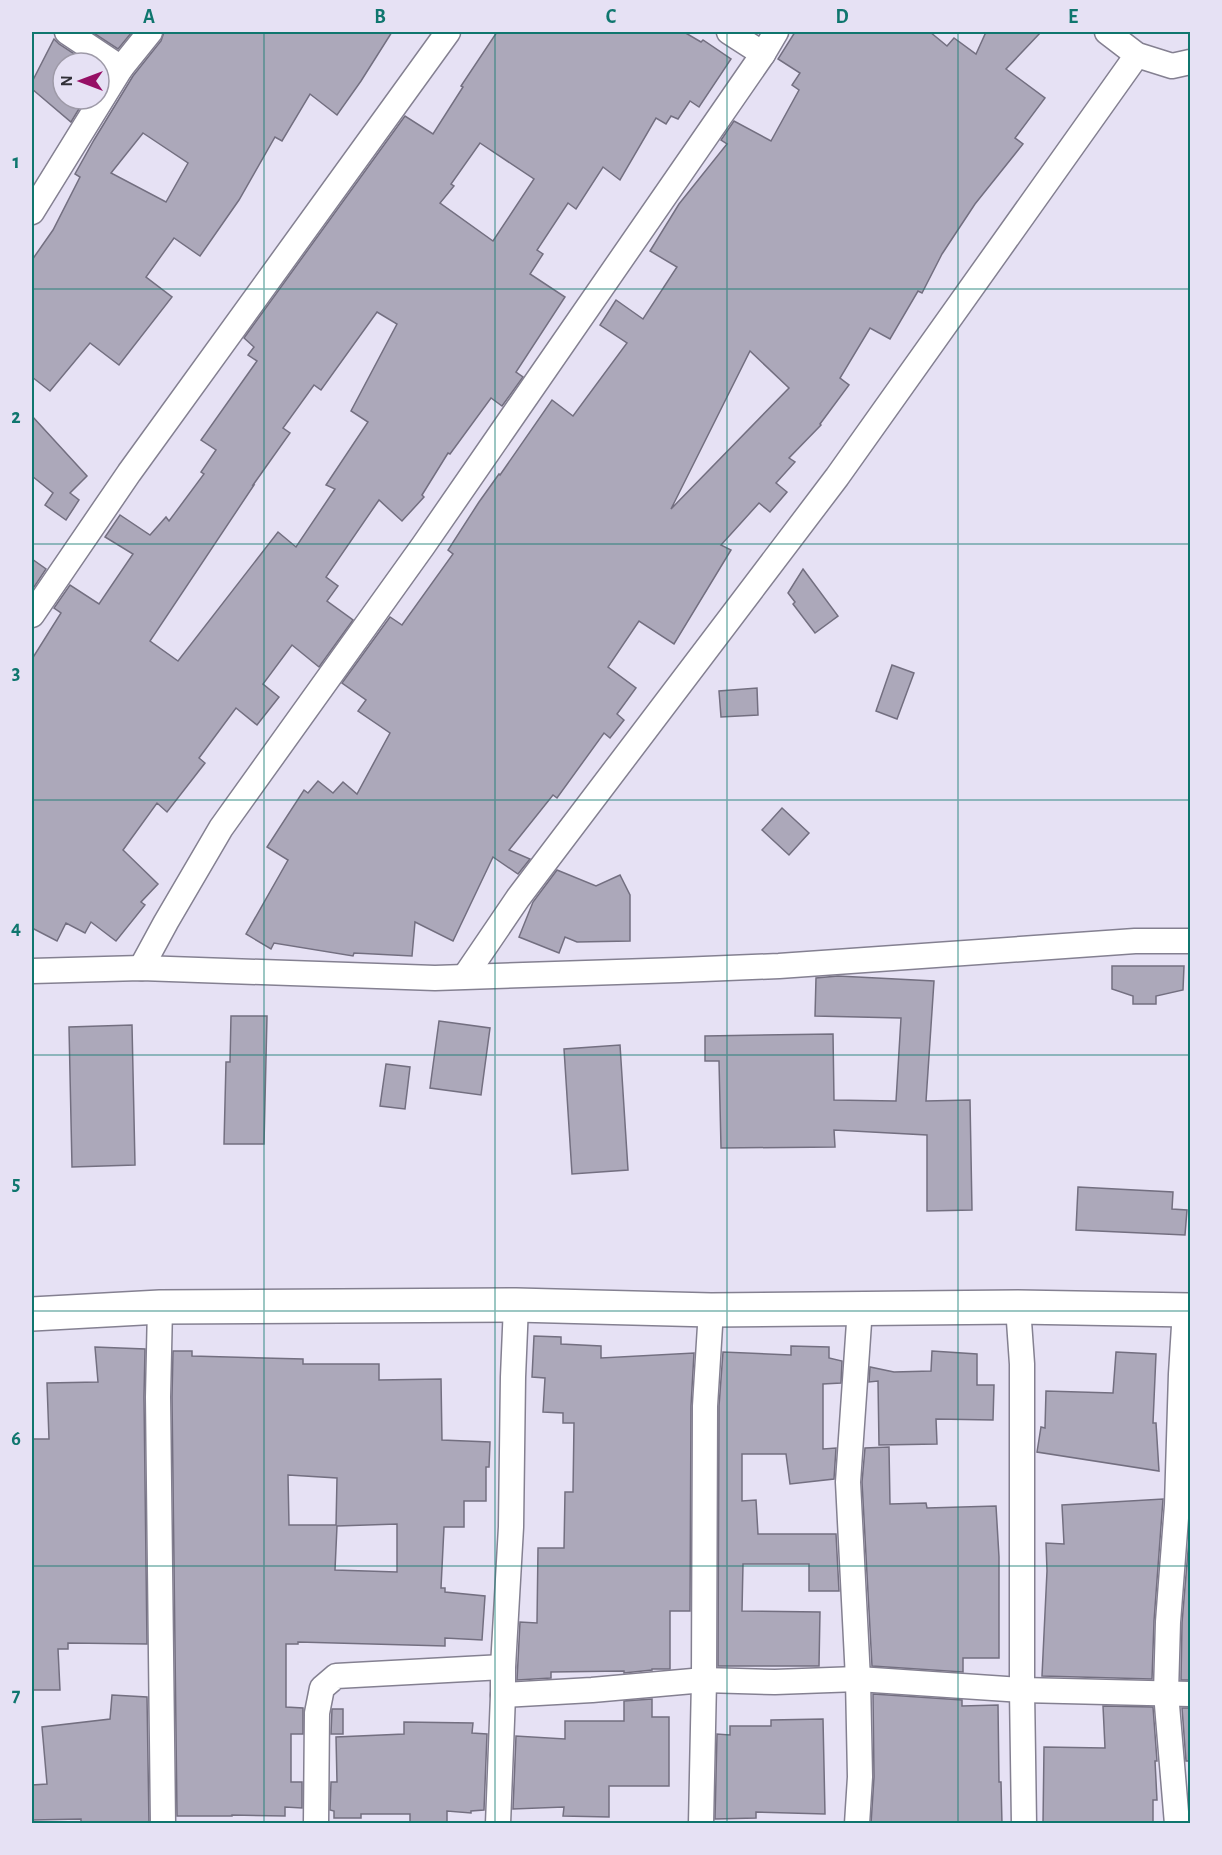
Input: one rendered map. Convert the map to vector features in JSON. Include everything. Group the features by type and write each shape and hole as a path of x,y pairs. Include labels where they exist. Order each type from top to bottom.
{"street":[{"path":"67,32 121,68"},
{"path":"32,212 121,68 150,32"},
{"path":"32,615 129,473 448,32"},
{"path":"729,32 763,54"},
{"path":"141,969 221,828 423,546 776,32"},
{"path":"1107,32 1137,55 1172,66 1191,62"},
{"path":"465,976 525,889 837,477 1137,55"},
{"path":"32,971 141,969 435,978 779,966 1135,941 1191,941"},
{"path":"498,1824 503,1667 511,1527 516,1305"},
{"path":"32,1314 160,1307 516,1305 711,1310 1018,1307 1188,1310 1181,1374 1177,1505 1168,1622 1166,1693 1177,1824"},
{"path":"160,1307 158,1397 163,1824"},
{"path":"1018,1307 1022,1375 1024,1824"},
{"path":"857,1824 860,1777 858,1679 848,1482 860,1308"},
{"path":"701,1824 705,1406 711,1310"},
{"path":"316,1824 317,1713 322,1688 336,1676 503,1667"},
{"path":"503,1695 704,1680 776,1682 858,1679 1022,1690 1191,1695"}],"building":[{"path":"92,32 132,32 118,49"},
{"path":"164,32 392,32 337,115 310,94 282,141 275,137 239,200 200,256 174,238 146,277 172,297 119,365 90,343 50,391 32,377 32,260 53,230 80,177 75,174 94,140 133,76 161,41","holes":["143,133 188,163 166,202 111,173"]},
{"path":"497,32 684,32 701,42 703,40 731,59 699,107 690,101 678,119 671,116 666,124 656,118 620,180 603,167 576,209 568,203 537,250 543,254 530,274 565,297 516,372 523,377 502,406 491,398 450,454 448,453 422,495 424,497 402,521 379,500 326,577 338,586 327,601 353,620 319,667 292,645 263,684 279,697 257,725 236,708 199,758 205,763 167,812 157,803 123,850 158,884 141,902 145,905 116,941 91,922 85,933 66,923 57,941 32,928 32,659 61,613 54,608 70,585 99,604 133,554 105,537 120,515 150,535 166,517 169,521 204,474 201,472 216,450 201,440 257,361 248,355 254,347 244,338 405,116 433,134 463,87 461,86","holes":["480,143 534,179 493,241 440,203 454,186 451,184","377,312 397,324 351,411 368,422 326,485 335,489 296,547 278,532 178,661 150,641 290,433 283,428 314,385 321,390"]},
{"path":"795,32 930,32 947,46 954,38 976,54 986,32 1041,32 1006,69 1045,98 1015,138 1023,144 975,204 942,254 922,293 918,291 890,339 870,328 840,378 849,385 821,425 789,458 795,462 776,483 787,492 770,512 759,503 721,545 731,550 674,644 639,621 608,667 636,688 617,714 624,720 610,738 604,733 557,798 553,795 509,850 530,859 518,874 493,857 453,941 415,922 412,956 354,953 353,956 274,943 271,949 246,934 288,860 267,847 304,790 308,793 318,781 333,793 343,782 357,794 390,733 358,711 366,700 342,683 390,617 402,625 453,554 448,550 479,502 552,400 573,416 627,343 600,325 616,300 643,319 677,267 650,251 679,204 727,144 721,140 734,121 771,141 799,90 792,85 800,73 778,59","holes":["750,351 789,388 671,509"]},
{"path":"54,39 70,51 51,51 51,105 32,89 32,82"},
{"path":"58,111 78,111 71,122"},
{"path":"32,416 87,476 70,493 79,500 66,520 45,505 53,493 32,476"},
{"path":"32,559 46,569 32,590"},
{"path":"803,569 838,616 815,633 793,604 795,602 788,593"},
{"path":"892,665 914,673 897,719 876,711"},
{"path":"757,688 758,715 721,717 719,691"},
{"path":"782,808 809,833 789,855 762,830"},
{"path":"557,870 596,886 620,875 630,895 630,941 577,942 565,937 559,953 519,937 533,902"},
{"path":"1112,966 1184,966 1183,990 1156,996 1156,1004 1133,1004 1133,996 1112,989"},
{"path":"838,976 934,981 926,1101 970,1100 972,1210 927,1211 927,1135 834,1130 835,1147 721,1148 719,1061 705,1061 705,1036 833,1034 834,1100 896,1101 901,1018 815,1016 816,978"},
{"path":"231,1016 267,1016 264,1144 224,1144 226,1062 230,1062"},
{"path":"439,1021 490,1028 481,1095 430,1088"},
{"path":"132,1025 135,1165 72,1167 69,1027"},
{"path":"620,1045 628,1170 572,1174 564,1049"},
{"path":"386,1064 410,1067 405,1109 380,1106"},
{"path":"1078,1187 1173,1192 1172,1209 1187,1210 1185,1235 1076,1230"},
{"path":"534,1336 561,1337 561,1344 601,1346 601,1358 694,1353 691,1406 690,1611 670,1611 670,1669 624,1673 624,1671 551,1672 551,1678 517,1680 520,1622 537,1623 538,1548 564,1548 565,1492 573,1492 574,1423 563,1423 563,1413 543,1412 545,1378 532,1377"},
{"path":"791,1346 829,1347 829,1358 842,1361 841,1383 823,1384 823,1449 836,1448 834,1479 790,1484 786,1454 742,1454 742,1501 756,1500 758,1534 836,1534 839,1591 809,1591 809,1564 743,1564 742,1611 820,1612 819,1666 718,1666 719,1406 723,1352 791,1355"},
{"path":"95,1347 145,1349 147,1644 68,1643 68,1649 58,1649 60,1690 32,1690 32,1439 49,1439 47,1383 98,1382"},
{"path":"173,1351 192,1351 192,1356 303,1359 303,1364 379,1364 379,1380 441,1379 442,1440 490,1442 489,1467 486,1467 486,1501 464,1501 464,1527 444,1527 441,1588 445,1588 445,1592 485,1596 482,1640 445,1638 445,1646 298,1642 298,1644 286,1644 286,1707 303,1708 303,1734 291,1734 291,1782 302,1782 302,1808 285,1807 285,1816 177,1816","holes":["288,1475 337,1478 336,1525 289,1525","397,1524 397,1572 335,1570 337,1526"]},
{"path":"932,1351 977,1354 977,1385 994,1385 993,1420 936,1419 937,1444 879,1445 878,1381 869,1382 870,1367 894,1372 931,1371"},
{"path":"1116,1352 1156,1354 1153,1423 1156,1423 1159,1471 1037,1452 1041,1427 1045,1428 1046,1391 1113,1393"},
{"path":"889,1447 890,1504 926,1503 927,1508 996,1506 999,1557 999,1658 963,1658 963,1672 872,1666 862,1482 865,1448"},
{"path":"1163,1499 1152,1679 1042,1676 1047,1571 1046,1543 1064,1544 1062,1505"},
{"path":"1191,1515 1191,1680 1181,1680 1182,1623"},
{"path":"873,1694 962,1700 962,1706 998,1705 1002,1824 871,1824 874,1777"},
{"path":"112,1695 147,1697 149,1824 81,1824 81,1819 32,1820 32,1785 47,1784 42,1727 110,1719"},
{"path":"652,1699 652,1717 669,1717 669,1786 609,1786 609,1817 563,1816 564,1807 513,1809 516,1736 565,1739 565,1721 624,1721 624,1701"},
{"path":"1103,1706 1153,1707 1157,1800 1153,1800 1153,1824 1043,1824 1044,1747 1105,1748"},
{"path":"1182,1708 1191,1708 1191,1761 1186,1761"},
{"path":"332,1709 343,1709 343,1734 331,1734"},
{"path":"823,1719 825,1814 756,1812 756,1818 715,1819 717,1734 730,1735 730,1726 771,1726 771,1720"},
{"path":"404,1722 473,1723 472,1733 487,1734 484,1810 471,1811 471,1813 447,1811 447,1824 410,1824 410,1814 361,1814 361,1818 334,1818 334,1811 330,1810 331,1782 337,1782 336,1737 404,1734"}]}
